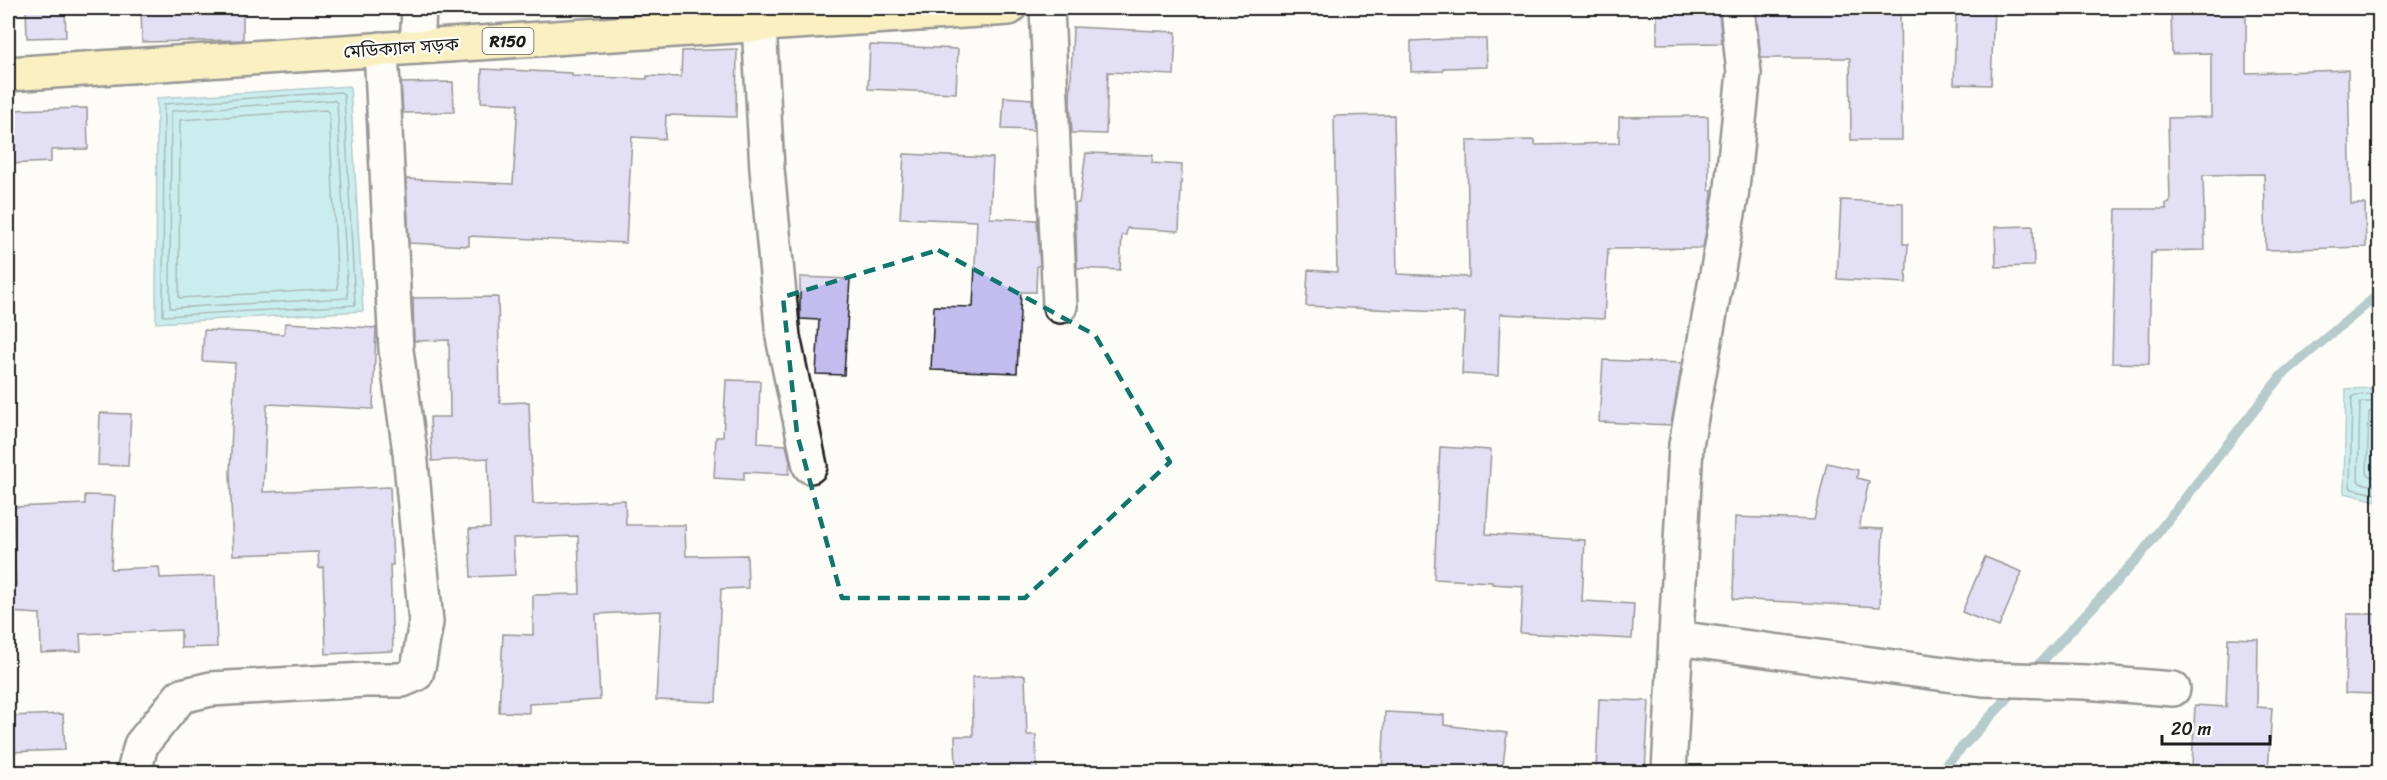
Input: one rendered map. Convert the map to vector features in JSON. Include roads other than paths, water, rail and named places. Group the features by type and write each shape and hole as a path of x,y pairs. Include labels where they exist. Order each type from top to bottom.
{"main road":[{"name":"মেডিক্যাল সড়ক","path":"8,74 1009,8"}],"street":[{"path":"417,47 419,8"},
{"path":"1047,8 1060,306"},
{"path":"1669,772 1686,445 1731,197 1744,73 1737,8"},
{"path":"759,24 767,169 783,337 810,466"},
{"path":"134,772 141,745 181,696 211,689 402,680 416,674 426,622 410,452 396,350 381,49"},
{"path":"1676,638 1983,679 2085,682 2172,689"}],"water":[{"path":"350,86 363,311 156,323 157,98"},
{"path":"2380,388 2379,566 2377,501 2344,493 2346,389"}],"waterway":[{"path":"2031,673 2138,558 2282,375 2380,293"},
{"path":"1939,772 2018,687"}]}
